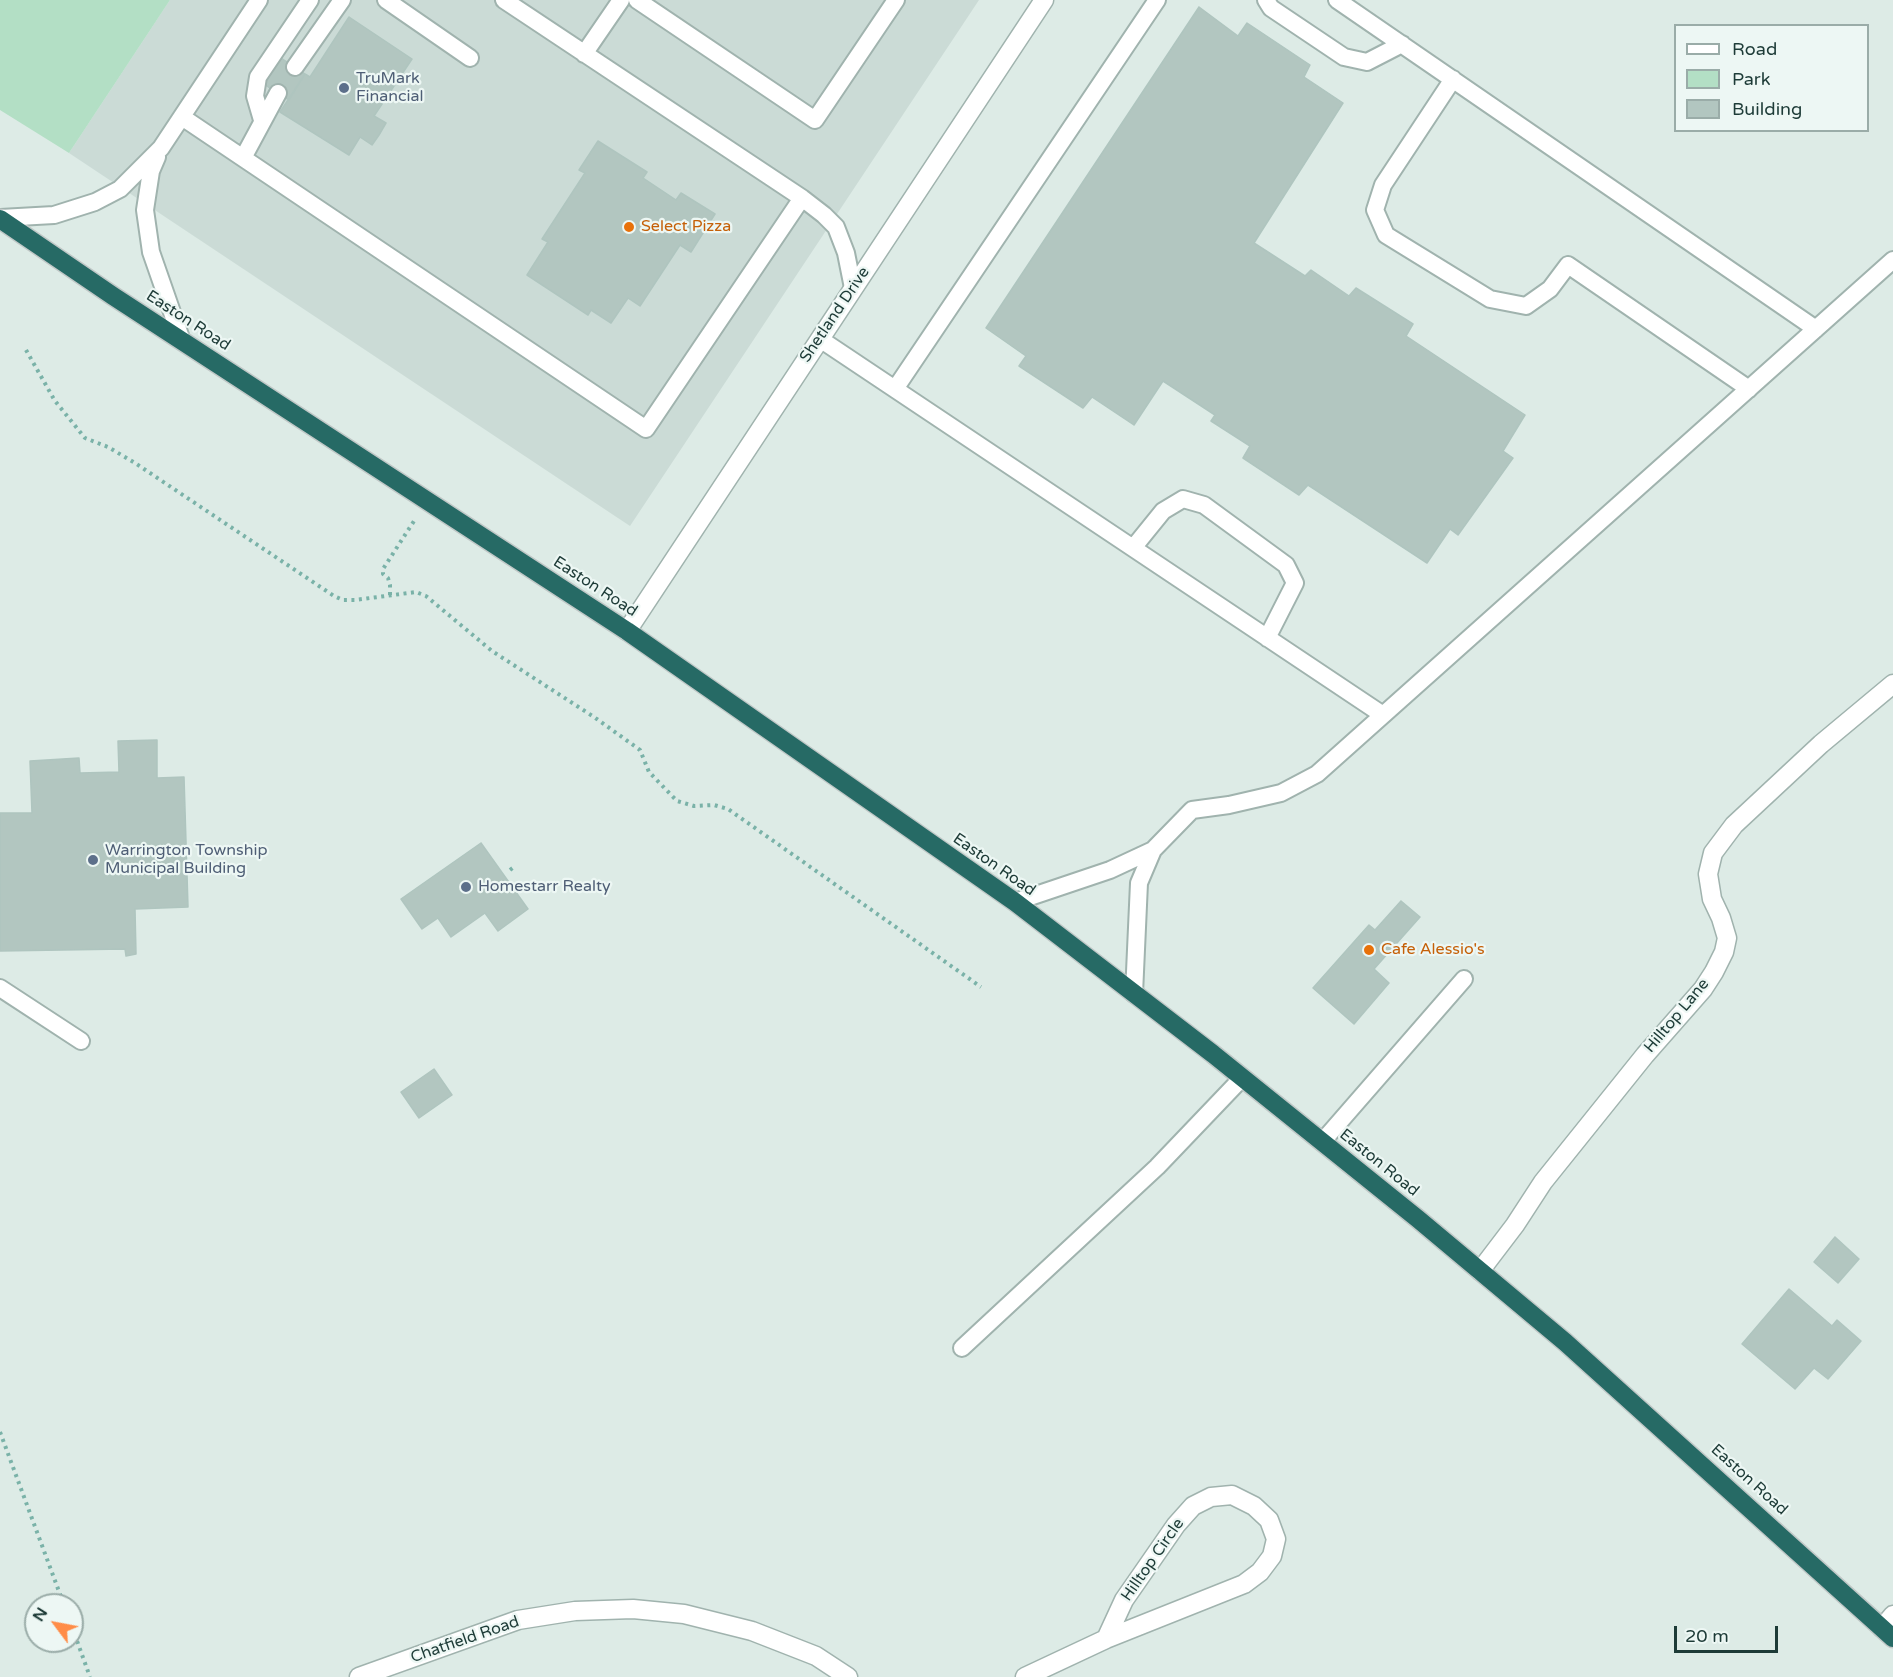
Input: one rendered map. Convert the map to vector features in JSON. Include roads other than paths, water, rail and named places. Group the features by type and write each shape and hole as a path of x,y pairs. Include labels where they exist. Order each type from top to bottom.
{"highway":[{"name":"Easton Road","path":"0,219 182,341 627,631 1015,902 1242,1078 1480,1271 1565,1342 1889,1627"}],"street":[{"name":"Shetland Drive","path":"627,631 1044,0"},
{"name":"Hilltop Lane","path":"1480,1271 1515,1225 1543,1182 1645,1055 1703,989 1714,972 1724,952 1727,938 1711,891 1708,874 1713,853 1734,825 1821,744 1893,684"},
{"name":"Hilltop Circle","path":"1025,1677 1106,1639 1244,1584 1260,1572 1272,1556 1276,1539 1269,1520 1254,1506 1232,1495 1211,1497 1193,1506 1176,1525 1124,1600 1106,1639"},
{"name":"Chatfield Road","path":"359,1677 518,1620 575,1611 633,1610 684,1614 752,1631 816,1656 848,1677"}],"lane":[{"path":"182,341 151,252 146,210 151,171 161,148 259,0"},
{"path":"262,120 255,96 258,78 310,0"},
{"path":"295,67 342,0"},
{"path":"386,0 470,58"},
{"path":"504,0 802,198 824,215 836,227 846,253 854,288"},
{"path":"584,54 621,0"},
{"path":"637,0 815,120 896,0"},
{"path":"896,389 1157,0"},
{"path":"1266,0 1271,8 1344,57 1367,62 1402,44"},
{"path":"1337,0 1816,329"},
{"path":"1453,79 1383,185 1375,210 1386,235 1490,299 1526,306 1551,289 1568,265 1749,389"},
{"path":"243,158 278,93"},
{"path":"182,117 646,429 802,198"},
{"path":"0,219 54,215 95,202 120,189 161,148"},
{"path":"1015,902 1110,870 1153,850 1192,810 1229,805 1281,793 1317,774 1893,260"},
{"path":"820,339 1383,715"},
{"path":"1133,548 1163,511 1183,499 1204,505 1286,565 1295,583 1267,638"},
{"path":"1134,993 1139,883 1153,850"},
{"path":"1322,1142 1464,979"},
{"path":"0,988 81,1041"},
{"path":"962,1348 1157,1167 1242,1078"}],"place":[{"name":"TruMark Financial","path":"344,88"},
{"name":"Select Pizza","path":"629,227"},
{"name":"Warrington Township Municipal Building","path":"93,860"},
{"name":"Homestarr Realty","path":"466,887"},
{"name":"Cafe Alessio's","path":"1369,950"}]}
